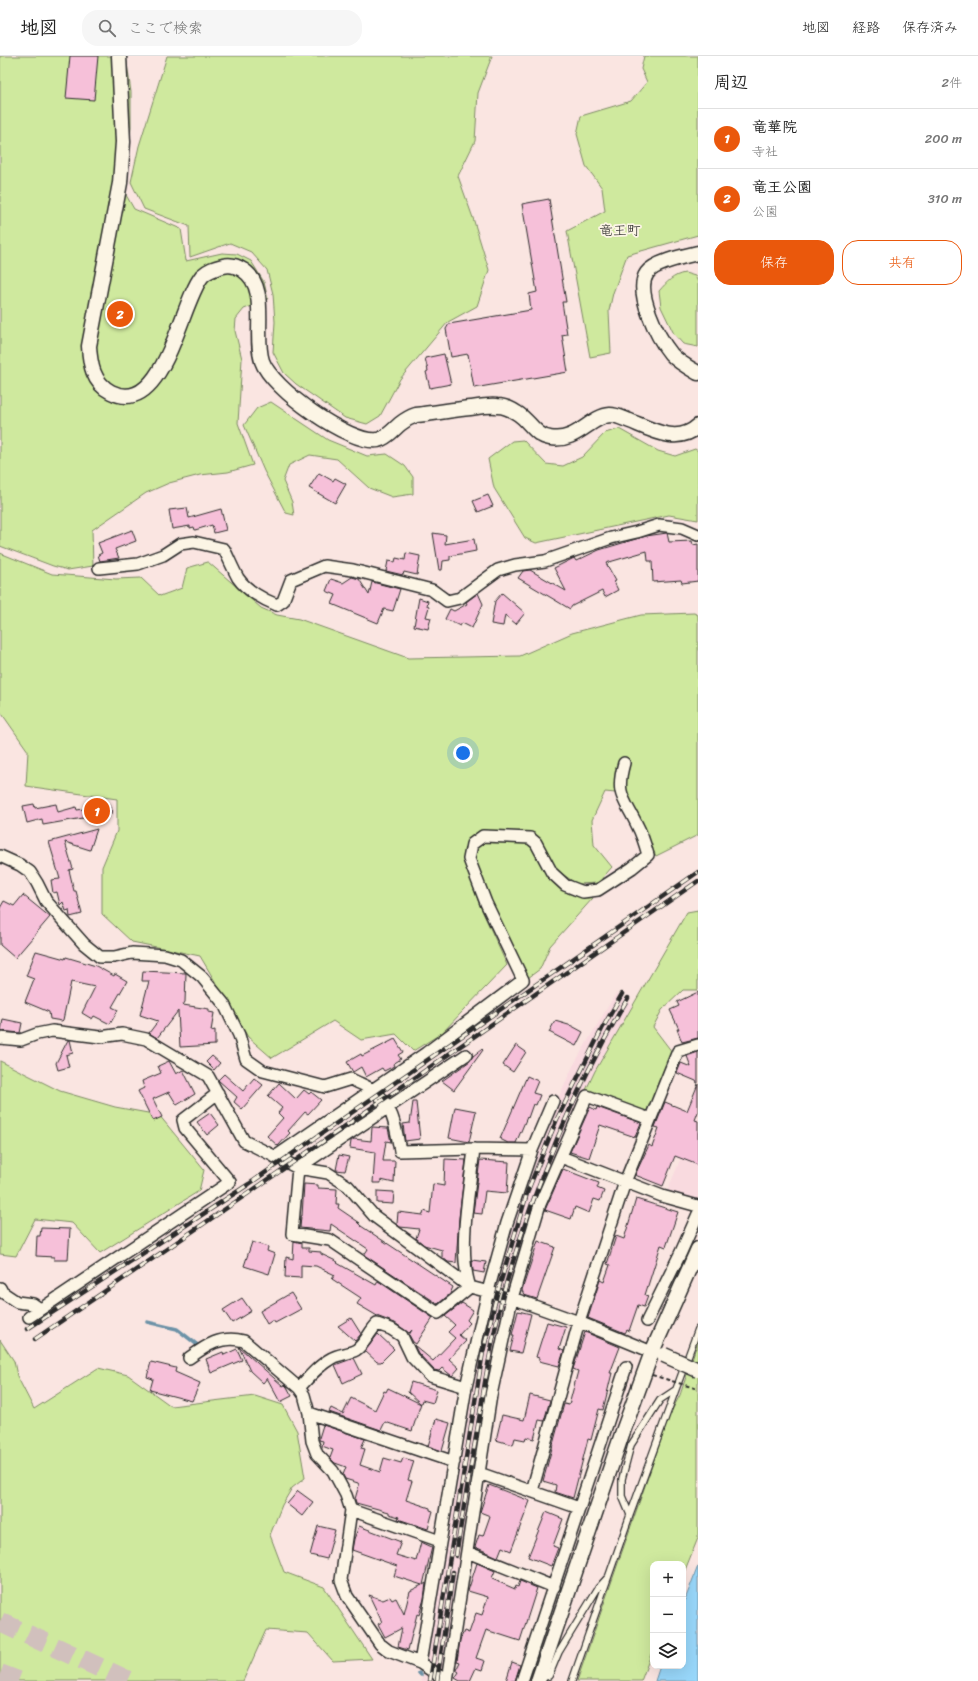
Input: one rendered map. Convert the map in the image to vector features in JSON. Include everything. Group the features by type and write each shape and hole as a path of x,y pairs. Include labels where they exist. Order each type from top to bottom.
{"street":[{"path":"119,56 124,142 120,176 89,346 90,363 96,380 106,390 119,396 133,395 148,386 159,372 192,293 203,276 212,269 226,265 237,266 248,274 256,286 260,311 259,347 263,362 276,382 293,398 330,424 368,439 379,440 388,435 406,420 416,415 496,406 516,412 524,418 540,435 558,439 580,432 602,417 610,415 619,416 654,431 673,436 686,434 698,426"},
{"path":"698,253 655,267 648,272 642,289 648,311 670,353 698,373"},
{"path":"99,568 138,564 163,555 180,544 194,542 224,549 238,578 246,587 267,601 277,605 283,601 290,580 324,566 353,570 432,590 447,601 460,598 498,570 515,565 545,561 611,538 659,525 682,528 698,535"},
{"path":"275,1157 373,1090 523,980 486,903 469,859 472,844 483,836 530,838 536,843 552,873 565,885 583,892 598,890 632,868 648,854 642,835 620,792 620,779 624,763"},
{"path":"0,856 20,865 30,872 46,901 84,944 100,957 114,958 132,953 165,955 181,960 202,977 224,1004 239,1035 246,1059 263,1071 325,1087 351,1079 373,1090 389,1107 395,1125 400,1151 474,1149 532,1150"},
{"path":"0,1038 21,1040 37,1034 52,1031 100,1037 122,1034 146,1040 208,1076 244,1141 298,1168 328,1173 348,1186 374,1216 470,1287 512,1298 579,1322 698,1370"},
{"path":"532,1491 579,1322 625,1182 678,1051 698,1045"},
{"path":"298,1168 466,1055"},
{"path":"29,1317 230,1182 185,1128 183,1120 218,1093"},
{"path":"189,1358 205,1347 224,1339 233,1338 244,1341 299,1388 304,1395 309,1413 312,1441 317,1454 333,1472 346,1494 351,1510 341,1580 347,1596 380,1644 389,1651 420,1663 447,1681 491,1395 512,1298 540,1204 587,1096 650,1119"},
{"path":"420,1663 466,1387 488,1291 507,1223 532,1150 553,1101"},
{"path":"470,1287 465,1274 464,1242 474,1149"},
{"path":"561,1157 662,1196 698,1206"},
{"path":"298,1168 292,1234 330,1240 438,1313 470,1287"},
{"path":"647,1321 698,1214"},
{"path":"538,1680 658,1353 698,1249"},
{"path":"0,1288 2,1292 17,1302 33,1304 40,1309"},
{"path":"299,1388 320,1366 333,1357 355,1351 363,1344 370,1331 377,1324 391,1329 402,1336 412,1357 430,1376 466,1387"},
{"path":"522,1681 626,1367"},
{"path":"309,1413 454,1462"},
{"path":"479,1473 579,1508"},
{"path":"351,1510 440,1541"},
{"path":"467,1552 554,1587"}],"lane":[{"path":"572,1681 630,1515 698,1329"},
{"path":"630,1515 622,1496 625,1444 660,1400 676,1389"},
{"path":"538,1680 549,1676 559,1652 598,1588 608,1577"}],"path":[{"path":"652,1375 698,1389"}],"shaded area":[{"path":"616,993 633,1005 595,1071 565,1133 534,1214 467,1519 441,1681 421,1681 446,1542 466,1415 490,1299 509,1226 537,1144 573,1066"},
{"path":"697,1118 698,1119 698,1199 667,1192"}],"green space":[{"path":"0,56 126,56 131,92 131,127 126,195 134,209 181,229 186,261 222,253 237,254 251,261 264,282 268,300 244,309 236,319 235,331 242,359 238,423 253,465 228,472 200,475 169,483 146,493 92,530 93,566 68,570 53,566 0,546"},
{"path":"167,56 492,56 478,93 475,141 458,176 489,270 477,306 448,322 400,379 380,416 367,424 345,418 296,384 284,373 273,352 275,322 273,294 267,270 251,252 230,243 190,257 189,226 144,209 131,182 139,146"},
{"path":"644,56 698,56 698,235 627,255 613,293 609,311 611,353 590,357 567,231 605,211 602,188 586,166 577,134 581,116 631,101 647,82 641,69"},
{"path":"685,273 695,276 698,282 698,347 683,344 674,334 661,307 659,291 674,277"},
{"path":"271,402 328,440 367,456 387,454 405,466 413,477 413,494 392,497 369,488 337,459 310,455 289,465 283,481 292,502 294,515 286,513 264,471 244,425 257,408"},
{"path":"619,429 658,451 675,456 695,449 698,451 698,520 669,515 536,543 525,538 494,488 488,459 512,441 523,440 546,464 563,466 582,457 605,433"},
{"path":"0,553 52,574 116,579 141,578 160,596 182,588 187,568 208,562 261,608 277,615 299,619 408,658 520,656 572,633 641,615 694,613 698,615 698,835 656,856 626,794 605,792 592,820 594,845 612,867 598,883 577,884 555,869 542,845 482,832 465,862 480,906 507,965 442,1033 413,1051 396,1034 361,1040 333,1021 272,1058 248,1037 200,956 132,942 102,914 102,867 117,831 117,799 26,786 28,751 0,711"},
{"path":"484,841 513,841 531,845 549,875 559,887 572,895 593,898 550,946 540,969 528,978 490,904 473,858 475,846"},
{"path":"698,910 698,990 683,990 662,1010 653,1027 672,1052 649,1111 644,1114 585,1092 595,1071 687,912"},
{"path":"0,1061 60,1091 115,1107 159,1115 204,1170 199,1191 100,1253 72,1223 35,1219 16,1256 0,1254"},
{"path":"0,1340 14,1361 17,1376 34,1409 98,1368 128,1375 171,1406 255,1396 283,1405 297,1431 305,1478 292,1488 282,1505 270,1535 284,1572 324,1587 372,1659 333,1661 308,1633 266,1630 243,1681 0,1681"},
{"path":"698,1341 698,1538 686,1568 686,1561 650,1561 650,1657 641,1681 577,1681 670,1414 680,1395"}],"water":[{"path":"698,1566 698,1681 655,1681 659,1669 686,1669 686,1597"}],"building":[{"path":"70,56 98,56 94,100 66,98"},
{"path":"549,199 566,302 562,302 567,334 562,335 568,372 474,388 468,354 451,357 446,329 449,324 531,310 529,294 537,292 522,204"},
{"path":"444,354 451,384 430,388 426,372 428,371 425,358"},
{"path":"319,473 333,481 335,478 346,484 335,503 309,488"},
{"path":"488,495 493,506 478,512 473,501"},
{"path":"187,508 189,518 221,509 226,530 214,533 212,525 195,530 194,527 190,528 190,526 172,529 169,510"},
{"path":"132,530 136,541 115,549 119,558 100,561 98,555 102,553 98,543"},
{"path":"433,533 446,535 445,544 474,539 476,551 450,556 450,560 443,561 442,570 439,570"},
{"path":"667,533 669,542 692,541 693,545 698,544 698,581 682,583 681,580 653,582 652,561 648,561 647,551 606,563 616,581 614,582 618,590 605,597 602,591 572,606 570,609 518,578 523,571 530,570 566,591 554,568 574,558 576,561 599,550 646,536"},
{"path":"406,553 420,556 417,575 404,572 403,575 386,571 388,561 395,562 396,558 405,560"},
{"path":"352,577 359,579 369,595 372,582 400,589 393,611 384,609 378,623 332,604 336,595 326,591 331,579 343,583"},
{"path":"478,593 483,604 472,628 462,623 460,626 445,619 450,609 454,611 467,604 466,602"},
{"path":"502,593 525,613 516,624 505,615 503,626 491,624 495,601"},
{"path":"419,598 428,601 427,606 429,607 426,617 431,618 428,629 414,626"},
{"path":"34,804 35,808 56,804 58,812 76,807 77,810 110,805 112,813 43,825 42,819 27,823 23,806"},
{"path":"97,829 90,850 65,842 73,869 69,870 82,914 70,917 69,910 66,911 63,902 60,905 57,892 53,893 51,880 60,879 49,842"},
{"path":"23,895 50,917 15,958 0,945 0,908 4,901 14,906"},
{"path":"36,951 65,959 66,957 96,966 127,981 112,1007 118,1010 110,1024 94,1016 92,1019 82,1013 95,987 71,982 62,1021 50,1019 49,1012 25,1002 34,979 26,976"},
{"path":"143,971 186,973 185,1002 183,1005 209,1009 209,1012 214,1013 211,1031 215,1030 215,1045 180,1047 178,1011 157,1038 149,1033 158,1021 140,1015 149,981 142,981"},
{"path":"698,992 698,1038 682,1042 677,1029 679,1029 670,1010 679,1006 677,1002"},
{"path":"3,1019 22,1023 20,1033 1,1031"},
{"path":"555,1021 572,1026 583,1032 576,1046 549,1032"},
{"path":"395,1039 403,1052 398,1055 401,1059 393,1064 394,1066 384,1071 382,1068 366,1077 361,1067 353,1072 347,1062"},
{"path":"68,1040 70,1040 73,1053 66,1055 69,1067 58,1070 56,1063"},
{"path":"516,1045 526,1052 513,1072 503,1065"},
{"path":"482,1049 483,1050 454,1090 442,1081 470,1061 473,1056"},
{"path":"698,1052 697,1083 696,1081 677,1073 681,1063 691,1067 687,1056"},
{"path":"212,1056 220,1063 214,1070 206,1062"},
{"path":"169,1061 176,1074 183,1070 195,1094 177,1105 169,1092 153,1099 162,1117 153,1121 138,1091 144,1088 142,1081 161,1073 158,1066"},
{"path":"224,1074 243,1091 254,1078 263,1085 242,1109 234,1102 237,1097 218,1080"},
{"path":"527,1076 538,1081 533,1093 540,1095 536,1105 533,1104 516,1143 508,1143 500,1139"},
{"path":"279,1083 296,1099 304,1090 309,1094 311,1092 321,1100 308,1114 305,1112 288,1131 290,1133 278,1146 267,1136 283,1118 278,1113 282,1108 268,1096"},
{"path":"698,1084 698,1112 695,1120 698,1121 698,1165 675,1156 663,1186 635,1175 649,1145 652,1147 659,1128 655,1127 665,1102 687,1111"},
{"path":"413,1102 416,1102 420,1139 405,1141 403,1124 410,1123"},
{"path":"455,1107 476,1111 469,1142 449,1138"},
{"path":"590,1107 596,1110 597,1107 641,1123 635,1137 600,1125 589,1158 570,1152"},
{"path":"210,1113 219,1125 207,1135 197,1122"},
{"path":"372,1127 388,1128 391,1142 386,1141 383,1161 395,1161 394,1183 381,1180 381,1183 373,1183 375,1152 350,1148 351,1141 354,1139 371,1141"},
{"path":"339,1155 349,1157 345,1171 336,1170"},
{"path":"445,1159 466,1160 459,1218 456,1263 448,1262 442,1257 442,1250 424,1245 416,1238 419,1229 400,1227 397,1224 398,1212 423,1215 424,1211 430,1213 433,1184 444,1186"},
{"path":"480,1160 509,1162 507,1193 485,1191 482,1214 473,1213"},
{"path":"563,1169 599,1183 597,1188 604,1191 600,1201 594,1199 589,1213 575,1207 571,1219 545,1210"},
{"path":"304,1184 318,1185 318,1188 337,1189 336,1204 339,1204 338,1208 360,1223 357,1222 361,1226 453,1287 450,1294 438,1304 364,1255 368,1249 331,1224 330,1231 300,1228"},
{"path":"377,1191 394,1192 393,1204 377,1203"},
{"path":"636,1199 678,1212 666,1247 661,1245 645,1295 648,1296 644,1307 638,1305 629,1331 627,1330 625,1333 588,1318 600,1280 604,1282 610,1265 607,1264 616,1236 624,1239"},
{"path":"41,1228 70,1229 68,1260 54,1260 54,1257 36,1256 37,1236 40,1236"},
{"path":"294,1241 302,1243 302,1248 309,1248 309,1251 321,1252 321,1254 338,1262 337,1263 376,1285 378,1281 433,1318 416,1344 409,1335 412,1330 409,1333 395,1323 379,1317 357,1304 361,1298 332,1279 335,1275 316,1266 301,1265 301,1278 285,1277 286,1257 293,1259"},
{"path":"538,1241 555,1247 537,1299 524,1295 522,1290"},
{"path":"252,1242 268,1247 267,1251 275,1254 269,1274 244,1266"},
{"path":"472,1260 486,1262 484,1273 473,1271"},
{"path":"291,1293 301,1309 275,1323 273,1320 267,1324 260,1311"},
{"path":"242,1298 251,1311 232,1323 223,1310"},
{"path":"462,1303 473,1310 467,1320 470,1323 459,1335 466,1341 449,1359 459,1368 452,1376 442,1368 439,1371 434,1370 418,1353 414,1345 433,1361 455,1338 448,1332 455,1325 445,1316"},
{"path":"518,1311 531,1314 521,1353 510,1351"},
{"path":"351,1318 361,1334 355,1341 338,1326"},
{"path":"547,1322 566,1327 559,1349 564,1351 559,1366 539,1361 539,1358 536,1357"},
{"path":"585,1332 620,1347 610,1373 612,1373 603,1410 599,1409 591,1440 588,1439 573,1498 555,1492 556,1485 543,1481 564,1404 569,1405 578,1371 573,1369"},
{"path":"378,1334 394,1349 381,1362 377,1362 365,1351"},
{"path":"239,1347 283,1386 285,1385 292,1396 280,1402 267,1378 263,1383 250,1371"},
{"path":"237,1349 242,1360 211,1373 206,1359 223,1352 224,1355"},
{"path":"354,1358 362,1374 343,1383 335,1365"},
{"path":"151,1362 176,1368 175,1372 200,1383 192,1401 150,1390 153,1379 147,1377"},
{"path":"411,1382 437,1390 433,1403 422,1400 421,1404 408,1392"},
{"path":"388,1388 421,1404 412,1431 385,1422 381,1430 329,1412 331,1408 343,1414 351,1398 375,1410 384,1391 386,1392"},
{"path":"530,1395 550,1400 544,1421 539,1420 534,1439 526,1437 525,1440 515,1438 513,1445 496,1440 502,1415 524,1420"},
{"path":"436,1419 450,1423 442,1451 428,1446"},
{"path":"323,1425 365,1439 361,1448 365,1449 360,1465 380,1472 384,1458 401,1463 403,1458 414,1461 408,1480 412,1481 406,1500 430,1508 430,1510 433,1511 428,1529 398,1519 399,1517 389,1514 389,1512 356,1503 355,1499 359,1485 358,1483 345,1479 343,1475 346,1467 335,1463 330,1458 333,1450 322,1446 323,1441 319,1440 319,1438"},
{"path":"489,1485 530,1501 511,1551 502,1547 498,1557 475,1547 479,1535 483,1536 490,1516 480,1512"},
{"path":"298,1491 313,1502 302,1516 287,1504"},
{"path":"546,1512 563,1519 553,1546 558,1548 551,1566 528,1557"},
{"path":"318,1526 335,1530 327,1559 310,1555"},
{"path":"359,1526 401,1542 396,1555 416,1561 421,1542 432,1547 423,1585 426,1583 424,1599 419,1615 417,1614 408,1650 398,1647 402,1628 385,1637 378,1624 382,1622 369,1595 383,1600 390,1597 392,1600 396,1598 404,1614 410,1591 422,1585 394,1576 397,1566 352,1550"},
{"path":"477,1563 495,1571 492,1578 515,1589 516,1586 518,1587 520,1581 537,1588 520,1641 486,1630 476,1658 485,1661 482,1670 476,1668 470,1681 460,1681 455,1678 459,1672 456,1670 460,1662 457,1661 460,1640 464,1631 469,1633 476,1613 482,1615 488,1597 468,1591"},
{"path":"512,1662 520,1665 515,1681 506,1681"}],"waterway":[{"path":"147,1322 177,1329 200,1347"}],"tunnel":[{"path":"0,1622 129,1681"},
{"path":"0,1674 18,1681"}],"railway":[{"path":"27,1329 249,1184 698,872"},
{"path":"35,1339 253,1190 698,881"},
{"path":"430,1681 483,1352 497,1294 528,1190 557,1119 602,1029 622,994"},
{"path":"456,1556 490,1354 503,1295 514,1256 541,1180 572,1105 589,1069 628,998"},
{"path":"437,1681 453,1572"}],"place":[{"name":"竜王公園","path":"120,314"},
{"name":"竜華院","path":"97,811"}],"district":[{"name":"竜王町","path":"620,230"}]}
